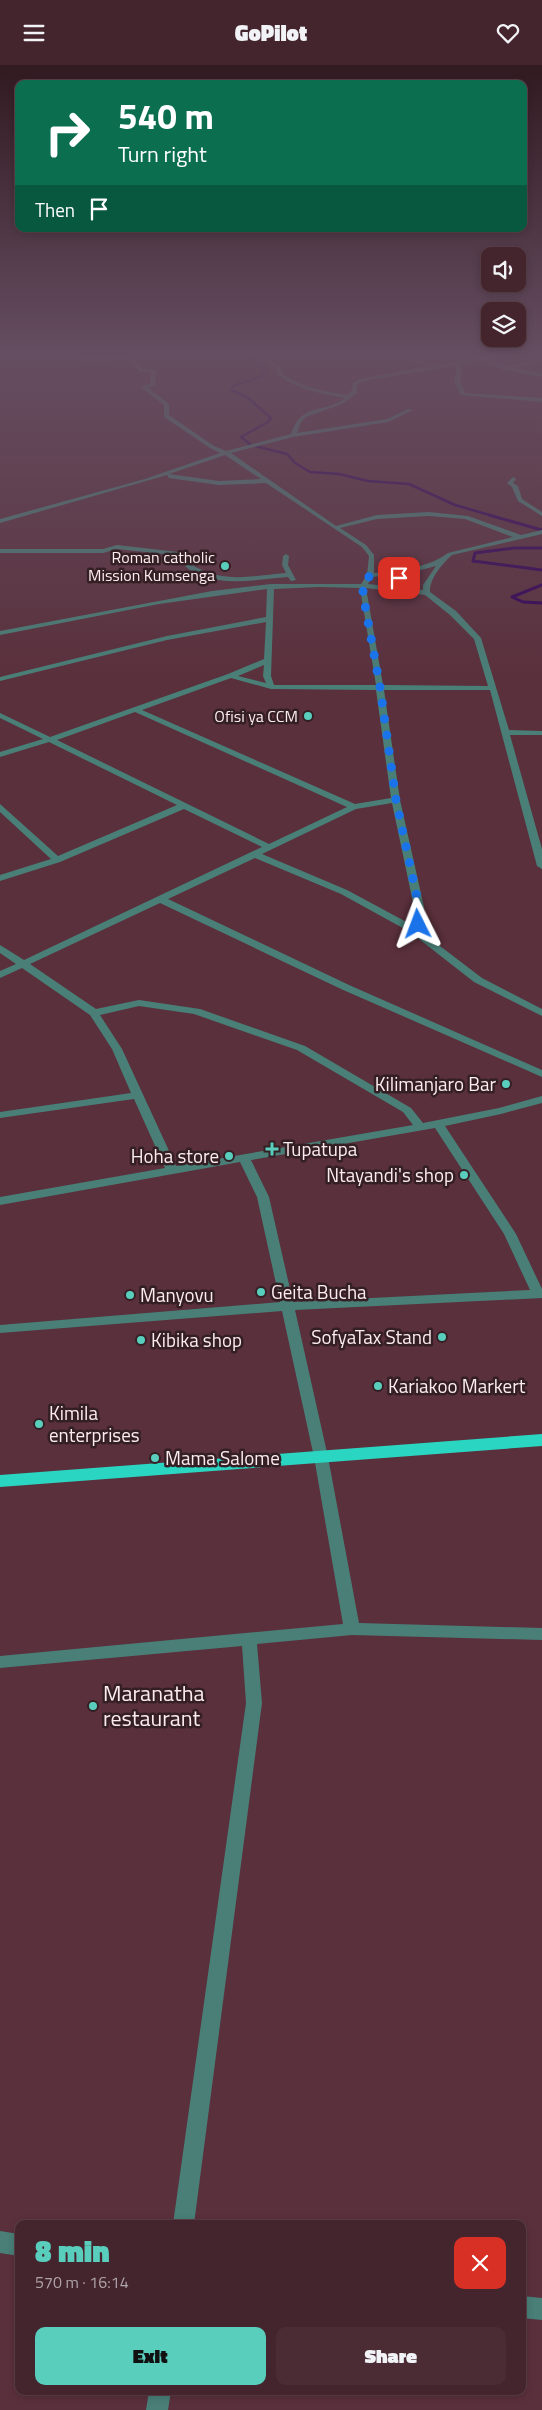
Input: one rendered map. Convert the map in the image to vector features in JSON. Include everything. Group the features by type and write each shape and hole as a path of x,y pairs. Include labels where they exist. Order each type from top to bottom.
{"highway":[{"path":"0,1481 542,1440"}],"street":[{"path":"0,521 164,475 208,460"},
{"path":"238,460 364,546 372,557 390,573 427,593 453,613 477,638 506,732 541,861"},
{"path":"164,475 219,483 268,481"},
{"path":"513,479 510,483 515,486 514,494 518,500 542,514"},
{"path":"335,528 368,518 442,514 477,520 523,538"},
{"path":"427,593 426,585 450,554 523,538 541,532"},
{"path":"0,551 103,551 117,547 185,553 187,565 201,575 214,578 231,579 290,575"},
{"path":"286,556 286,565 295,585"},
{"path":"372,557 370,575 363,587 396,800 419,907 418,924 413,929"},
{"path":"370,575 442,563"},
{"path":"0,633 152,602 271,586 363,587 427,593"},
{"path":"271,586 267,676 271,687"},
{"path":"0,679 125,647 228,625 269,619"},
{"path":"228,625 270,632"},
{"path":"0,755 231,676 268,661"},
{"path":"231,676 271,687 493,688"},
{"path":"134,709 354,807"},
{"path":"0,715 271,849"},
{"path":"506,732 542,733"},
{"path":"0,975 271,849 354,807 396,800"},
{"path":"0,878 56,860 185,805"},
{"path":"2,810 56,860"},
{"path":"256,855 344,892 413,929 478,980 542,1013"},
{"path":"160,899 345,987 542,1073"},
{"path":"0,948 94,1013 118,1049 172,1171"},
{"path":"94,1013 139,1003 196,1011 301,1048 407,1110 420,1127"},
{"path":"0,1115 138,1095"},
{"path":"0,1201 438,1124 501,1111 542,1099"},
{"path":"0,1329 287,1307 540,1294 510,1234 438,1124"},
{"path":"244,1158 263,1197 321,1457 352,1629"},
{"path":"0,1661 352,1629 542,1634"},
{"path":"184,2220 254,1703 249,1639"},
{"path":"0,2242 15,2244"},
{"path":"526,2307 542,2309"},
{"path":"157,2410 159,2395"}],"waterway":[{"path":"293,460 310,472 339,474 368,481 409,484 455,505 493,516"},
{"path":"489,515 542,530"},
{"path":"542,548 514,548 475,553 473,561 542,570"},
{"path":"542,585 512,597 523,602 542,603"}],"place":[{"name":"Roman catholic Mission Kumsenga","path":"225,566"},
{"name":"Ofisi ya CCM","path":"308,716"},
{"name":"Kilimanjaro Bar","path":"506,1084"},
{"name":"Tupatupa","path":"272,1149"},
{"name":"Hoha store","path":"229,1156"},
{"name":"Ntayandi's shop","path":"464,1175"},
{"name":"Geita Bucha","path":"261,1292"},
{"name":"Manyovu","path":"130,1295"},
{"name":"SofyaTax Stand","path":"442,1337"},
{"name":"Kibika shop","path":"141,1340"},
{"name":"Kariakoo Markert","path":"378,1386"},
{"name":"Kimila enterprises","path":"39,1424"},
{"name":"Mama Salome","path":"155,1458"},
{"name":"Maranatha restaurant","path":"93,1706"}],"route":[{"path":"399,578 390,573 370,575 363,587 363,594 380,687 396,800 419,907 418,924"}]}
